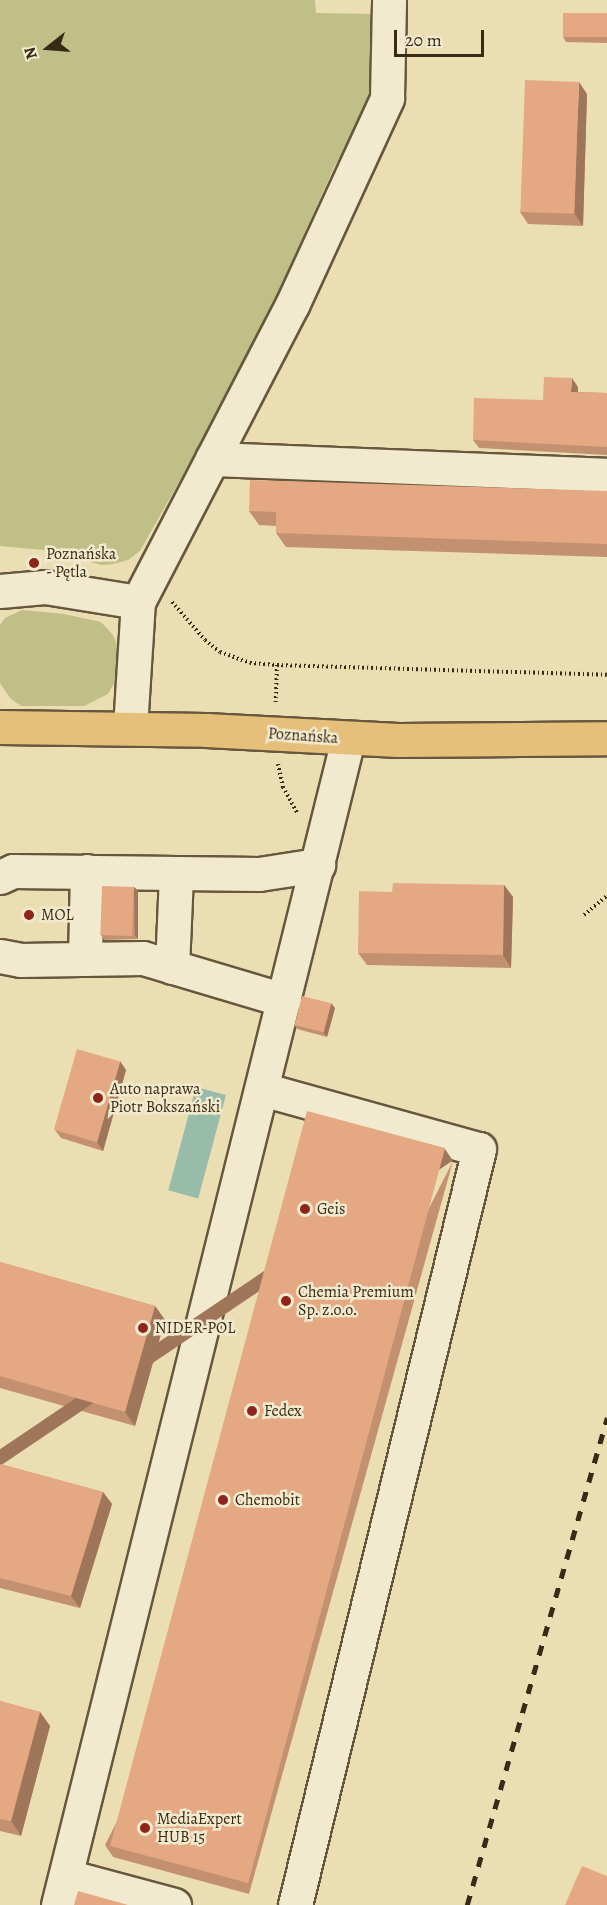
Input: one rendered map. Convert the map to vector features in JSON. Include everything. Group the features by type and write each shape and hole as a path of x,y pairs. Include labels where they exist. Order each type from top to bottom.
{"main road":[{"name":"Poznańska","path":"0,726 130,728 348,739 607,738"}],"street":[{"path":"130,728 143,590 292,305 387,98 389,0"},
{"path":"212,459 607,475"},
{"path":"0,591 45,586 143,590"},
{"path":"174,1905 62,1890 348,739"},
{"path":"0,877 13,871 259,874 318,865"},
{"path":"85,958 87,871"},
{"path":"172,967 176,874"},
{"path":"0,956 20,960 143,958 284,1000"},
{"path":"262,1089 479,1149 295,1905"}],"path":[{"path":"143,590 220,652 250,663 607,675"},
{"path":"277,664 275,735 279,771 290,803 299,814 328,822"},
{"path":"584,915 607,896"}],"green space":[{"path":"0,0 315,0 316,13 373,14 373,71 366,113 334,167 273,304 205,436 140,551 128,560 113,564 102,565 44,550 0,546"},
{"path":"22,610 64,614 101,622 113,635 120,652 120,673 108,694 84,706 21,706 10,698 0,683 0,625 5,618"}],"shaded area":[{"path":"196,1087 226,1095 198,1198 168,1190"}],"building":[{"path":"563,13 607,13 607,37 563,37"},
{"path":"525,80 579,82 574,214 520,212"},
{"path":"544,377 572,378 571,392 607,393 607,447 473,440 474,398 543,400"},
{"path":"250,480 607,491 607,544 276,533 276,512 249,511"},
{"path":"393,883 504,885 503,955 358,953 359,891 392,892"},
{"path":"102,886 134,887 132,936 100,935"},
{"path":"302,996 331,1003 324,1032 295,1025"},
{"path":"77,1049 120,1061 97,1142 54,1130"},
{"path":"307,1111 445,1148 248,1883 110,1846"},
{"path":"0,1262 155,1306 125,1412 0,1376"},
{"path":"0,1464 103,1492 71,1596 0,1578"},
{"path":"0,1701 40,1712 11,1821 0,1819"},
{"path":"582,1866 607,1876 607,1905 565,1905"},
{"path":"78,1891 128,1905 74,1905"}],"railway":[{"path":"467,1905 607,1418"}],"place":[{"name":"Poznańska - Pętla","path":"34,563"},
{"name":"MOL","path":"29,915"},
{"name":"Auto naprawa Piotr Bokszański","path":"98,1098"},
{"name":"Geis","path":"305,1209"},
{"name":"Chemia Premium Sp. z.o.o.","path":"286,1301"},
{"name":"NIDER-POL","path":"143,1328"},
{"name":"Fedex","path":"252,1411"},
{"name":"Chemobit","path":"223,1500"},
{"name":"MediaExpert HUB 15","path":"145,1828"}]}
